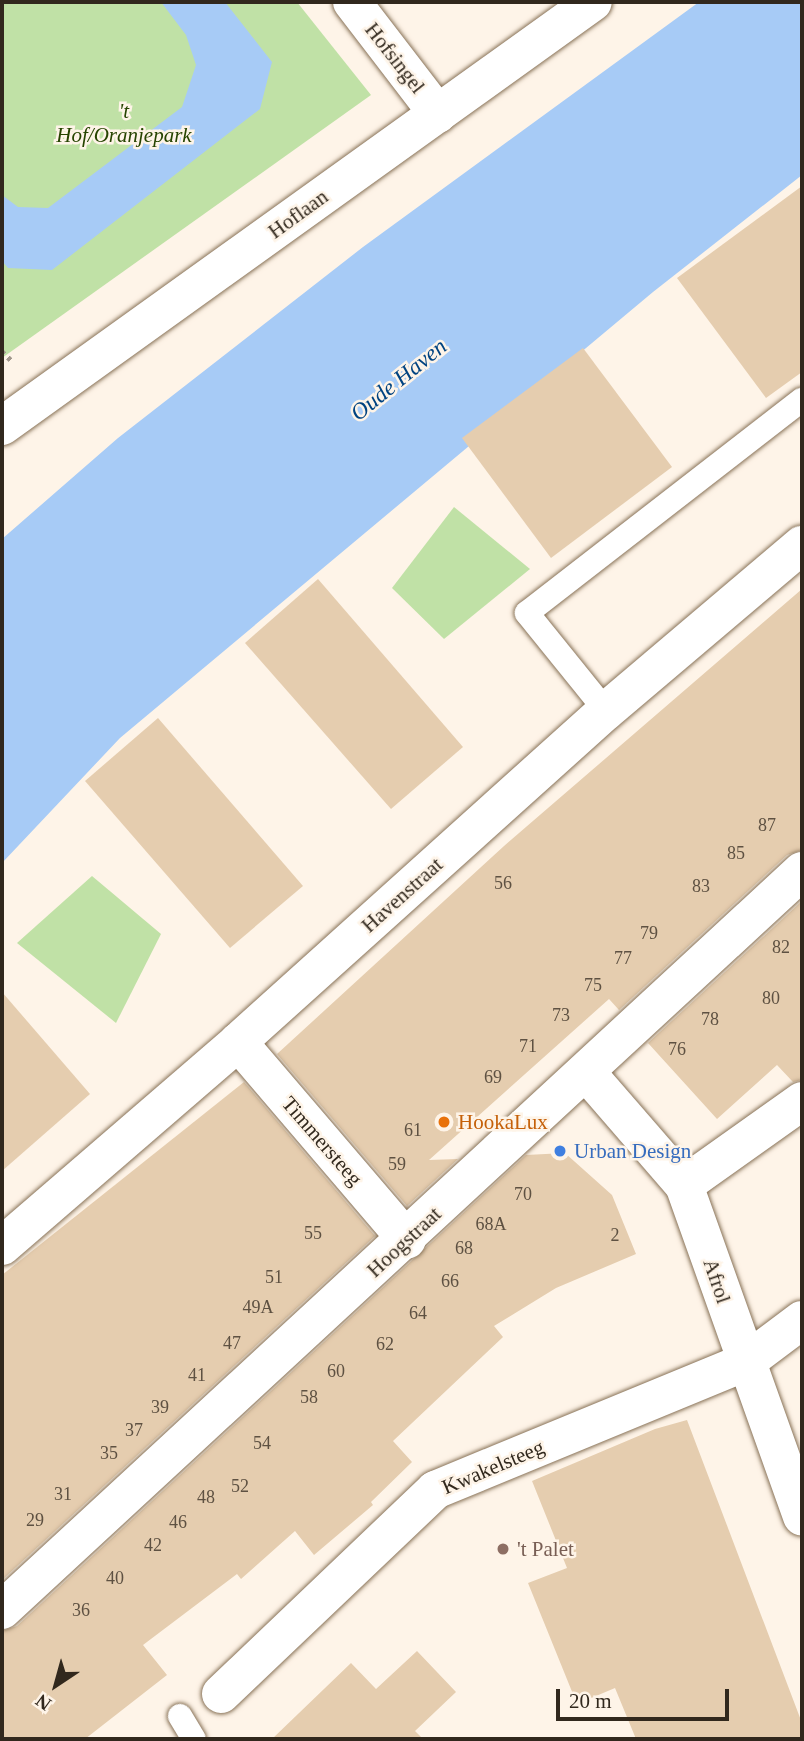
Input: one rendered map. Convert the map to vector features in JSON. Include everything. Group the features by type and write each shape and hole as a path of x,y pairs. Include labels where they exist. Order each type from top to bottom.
{"street":[{"name":"Hofsingel","path":"352,2 438,114"},
{"name":"Hoflaan","path":"2,426 593,2"},
{"name":"Havenstraat","path":"2,1246 238,1042 606,711 802,545"},
{"name":"Hoogstraat","path":"2,1610 407,1240 802,871"},
{"name":"Timmersteeg","path":"238,1042 407,1240"},
{"name":"Afrol","path":"586,1072 684,1185 802,1517"},
{"path":"684,1185 802,1101"},
{"name":"Kwakelsteeg","path":"221,1694 435,1490 746,1362 802,1320"}],"lane":[{"path":"606,711 527,613 802,400"},
{"path":"180,1716 194,1739"}],"green space":[{"name":"'t Hof/Oranjepark","path":"2,2 297,2 371,95 2,358"},
{"path":"454,507 530,569 444,639 392,588"},
{"path":"92,876 161,934 116,1023 17,943"}],"water":[{"path":"161,2 225,2 272,62 260,109 52,270 8,268 2,261 2,195 18,207 48,208 182,107 196,65 186,35"},
{"name":"Oude Haven","path":"699,2 802,2 802,175 653,292 120,738 2,863 2,539 118,438 363,247"}],"building":[{"path":"802,186 802,372 766,398 677,278"},
{"path":"583,348 672,467 551,558 462,438"},
{"path":"318,579 463,747 391,809 245,643"},
{"path":"802,589 802,850 787,855 619,1010 609,999 429,1160 458,1159 407,1206 277,1054 504,846"},
{"path":"158,718 303,886 230,948 85,781"},
{"path":"802,901 802,1080 793,1082 777,1065 717,1119 648,1043"},
{"path":"2,992 90,1094 2,1171"},
{"path":"244,1082 375,1236 2,1580 2,1275"},
{"path":"565,1153 612,1195 636,1254 556,1288 494,1326 503,1337 393,1441 412,1462 371,1502 373,1505 314,1555 295,1531 241,1579 237,1574 143,1645 167,1675 85,1739 2,1739 2,1631 17,1626 526,1155"},
{"path":"687,1420 802,1723 802,1739 636,1739 615,1688 577,1704 528,1583 567,1568 532,1481 655,1429"},
{"path":"417,1651 456,1692 415,1731 423,1739 272,1739 351,1663 376,1689"}],"place":[{"name":"HookaLux","path":"444,1122"},
{"name":"Urban Design","path":"560,1151"},
{"name":"'t Palet","path":"503,1549"}]}
